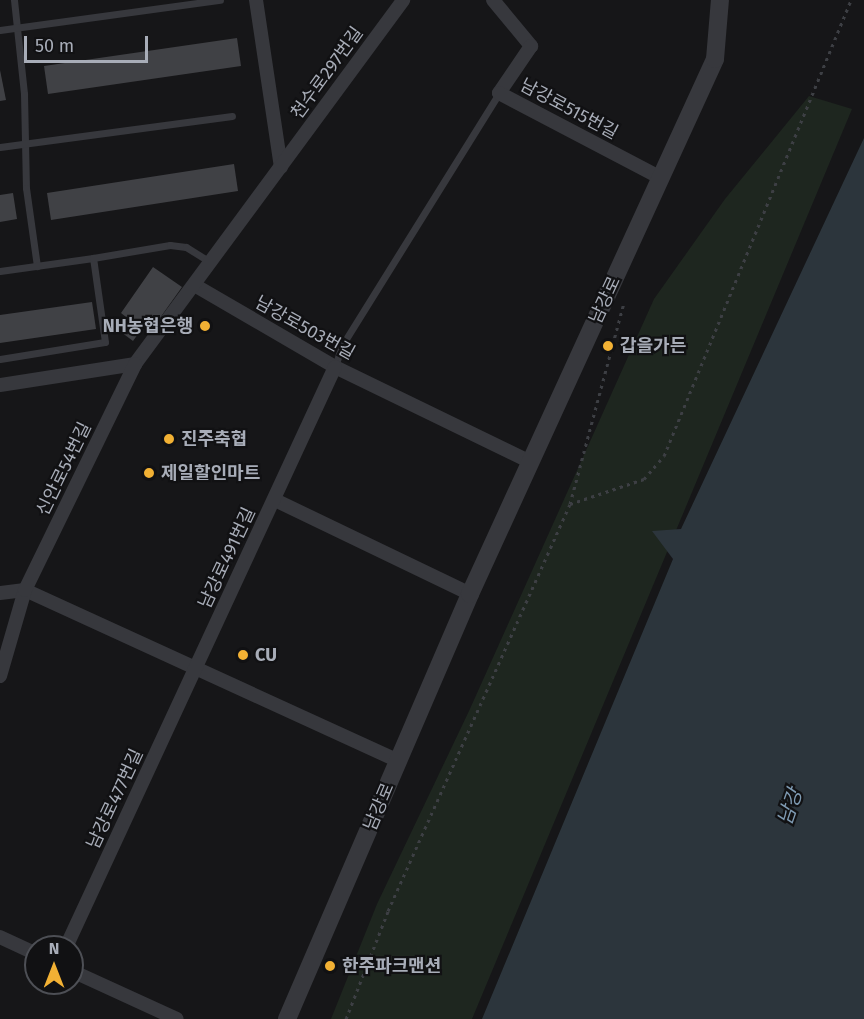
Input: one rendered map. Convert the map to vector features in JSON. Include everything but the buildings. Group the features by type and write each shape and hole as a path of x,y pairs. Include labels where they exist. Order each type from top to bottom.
{"street":[{"path":"196,286 281,166 256,0"},
{"name":"천수로297번길","path":"281,166 403,0"},
{"name":"남강로515번길","path":"493,0 531,46 499,93 662,178"},
{"name":"남강로","path":"287,1019 470,594 716,59 720,0"},
{"name":"남강로503번길","path":"196,286 335,367 531,462"},
{"name":"신안로54번길","path":"0,676 25,590 135,364 196,286"},
{"path":"0,385 135,364"},
{"name":"남강로491번길","path":"196,666 335,367"},
{"path":"275,500 470,594"},
{"path":"0,593 25,590 196,666 398,762"},
{"name":"남강로477번길","path":"72,935 196,666"},
{"path":"0,937 24,948"},
{"path":"84,976 177,1019"}],"lane":[{"path":"14,0 18,28 26,188 37,266"},
{"path":"0,30 220,0"},
{"path":"335,367 341,347 499,93"},
{"path":"0,147 232,116"},
{"path":"0,271 170,245 186,247 212,263"},
{"path":"0,359 105,342 93,258"}],"path":[{"path":"570,504 644,479 664,456 851,0"},
{"path":"346,1019 387,911 570,504 624,302"}],"shaded area":[{"path":"809,96 852,109 472,1019 331,1019 377,904 469,711 654,299 725,199"}],"water":[{"name":"남강","path":"864,138 864,1019 482,1019 673,559 652,531 681,529"}],"place":[{"name":"NH농협은행","path":"205,326"},
{"name":"갑을가든","path":"608,346"},
{"name":"진주축협","path":"169,439"},
{"name":"제일할인마트","path":"149,473"},
{"name":"CU","path":"243,655"},
{"name":"한주파크맨션","path":"330,966"}]}
